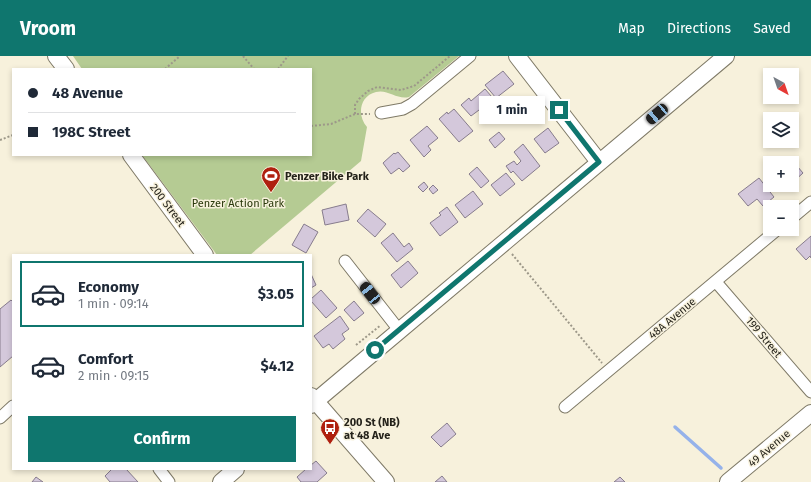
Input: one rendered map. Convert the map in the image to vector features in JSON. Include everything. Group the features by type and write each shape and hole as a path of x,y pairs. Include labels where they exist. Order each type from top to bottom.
{"street":[{"path":"56,56 65,68"},
{"path":"381,113 403,109 412,104 470,56"},
{"path":"517,56 599,162"},
{"path":"386,482 313,401 726,56"},
{"name":"200 Street","path":"132,156 204,254"},
{"path":"799,212 811,202"},
{"name":"48A Avenue","path":"565,407 770,236"},
{"path":"345,261 399,330"},
{"name":"199 Street","path":"716,282 811,392"},
{"path":"0,418 12,407"},
{"name":"49 Avenue","path":"728,482 811,413"},
{"path":"160,470 169,482"},
{"path":"221,482 235,470"}],"path":[{"path":"166,68 180,56"},
{"path":"243,56 253,68"},
{"path":"279,68 288,56"},
{"path":"355,114 355,105 368,91 378,87 401,90 407,89 414,86 450,56"},
{"path":"312,126 330,124 355,114 360,114"},
{"path":"0,140 12,135"},
{"path":"507,249 603,364"},
{"path":"356,345 382,324"}],"green space":[{"name":"Penzer Action Park","path":"73,56 459,56 409,97 400,97 380,91 370,94 363,102 361,107 362,117 367,127 361,161 251,254 216,254 143,156 312,156 312,68 81,68"}],"building":[{"path":"503,71 514,84 496,98 485,85"},
{"path":"485,89 499,105 484,117 479,110 471,116 461,105 469,98 471,101"},
{"path":"454,109 473,131 459,142 439,119 447,112 448,114"},
{"path":"427,126 438,138 428,146 431,150 424,157 410,140"},
{"path":"548,128 559,143 545,153 534,139"},
{"path":"499,132 505,139 495,148 489,140"},
{"path":"523,144 540,166 522,181 513,171 511,173 506,166 514,161 517,165 521,161 514,152"},
{"path":"398,152 410,166 403,172 399,168 391,174 383,163 394,153 395,154"},
{"path":"477,167 489,181 481,188 469,174"},
{"path":"799,168 803,173 799,177"},
{"path":"506,173 515,184 500,196 491,185"},
{"path":"759,178 763,183 763,192 770,192 774,197 770,200 763,200 763,206 757,199 748,206 738,194"},
{"path":"424,182 428,187 423,192 418,187"},
{"path":"433,185 438,190 433,194 429,189"},
{"path":"473,191 483,204 465,218 455,205"},
{"path":"346,204 349,220 325,225 322,210"},
{"path":"447,207 458,222 440,236 430,223 441,215 439,213"},
{"path":"368,209 386,224 375,237 357,221"},
{"path":"304,224 318,232 306,253 292,245"},
{"path":"393,233 404,247 409,243 413,249 397,262 381,243"},
{"path":"811,236 811,258 810,256 806,260 796,249"},
{"path":"408,261 418,273 401,288 391,275"},
{"path":"312,276 316,285 312,287"},
{"path":"321,290 337,308 326,318 312,302 312,298"},
{"path":"11,300 12,301 12,357 0,367 0,309"},
{"path":"354,301 364,313 354,321 344,310"},
{"path":"340,316 349,329 342,334 345,339 333,349 329,344 323,348 314,336"},
{"path":"447,423 456,434 441,447 431,437"},
{"path":"316,461 327,473 317,482 301,482 297,477 305,470 312,470 312,464"},
{"path":"111,470 127,470 138,482 110,482 105,476"},
{"path":"442,476 447,482 435,482"},
{"path":"36,477 43,482 32,482"},
{"path":"620,477 625,482 614,482"}],"waterway":[{"path":"675,427 721,468"}],"place":[{"name":"Penzer Bike Park","path":"271,193"},
{"name":"200 St (NB) at 48 Ave","path":"330,445"}],"route":[{"path":"375,350 599,162 559,110"}]}
